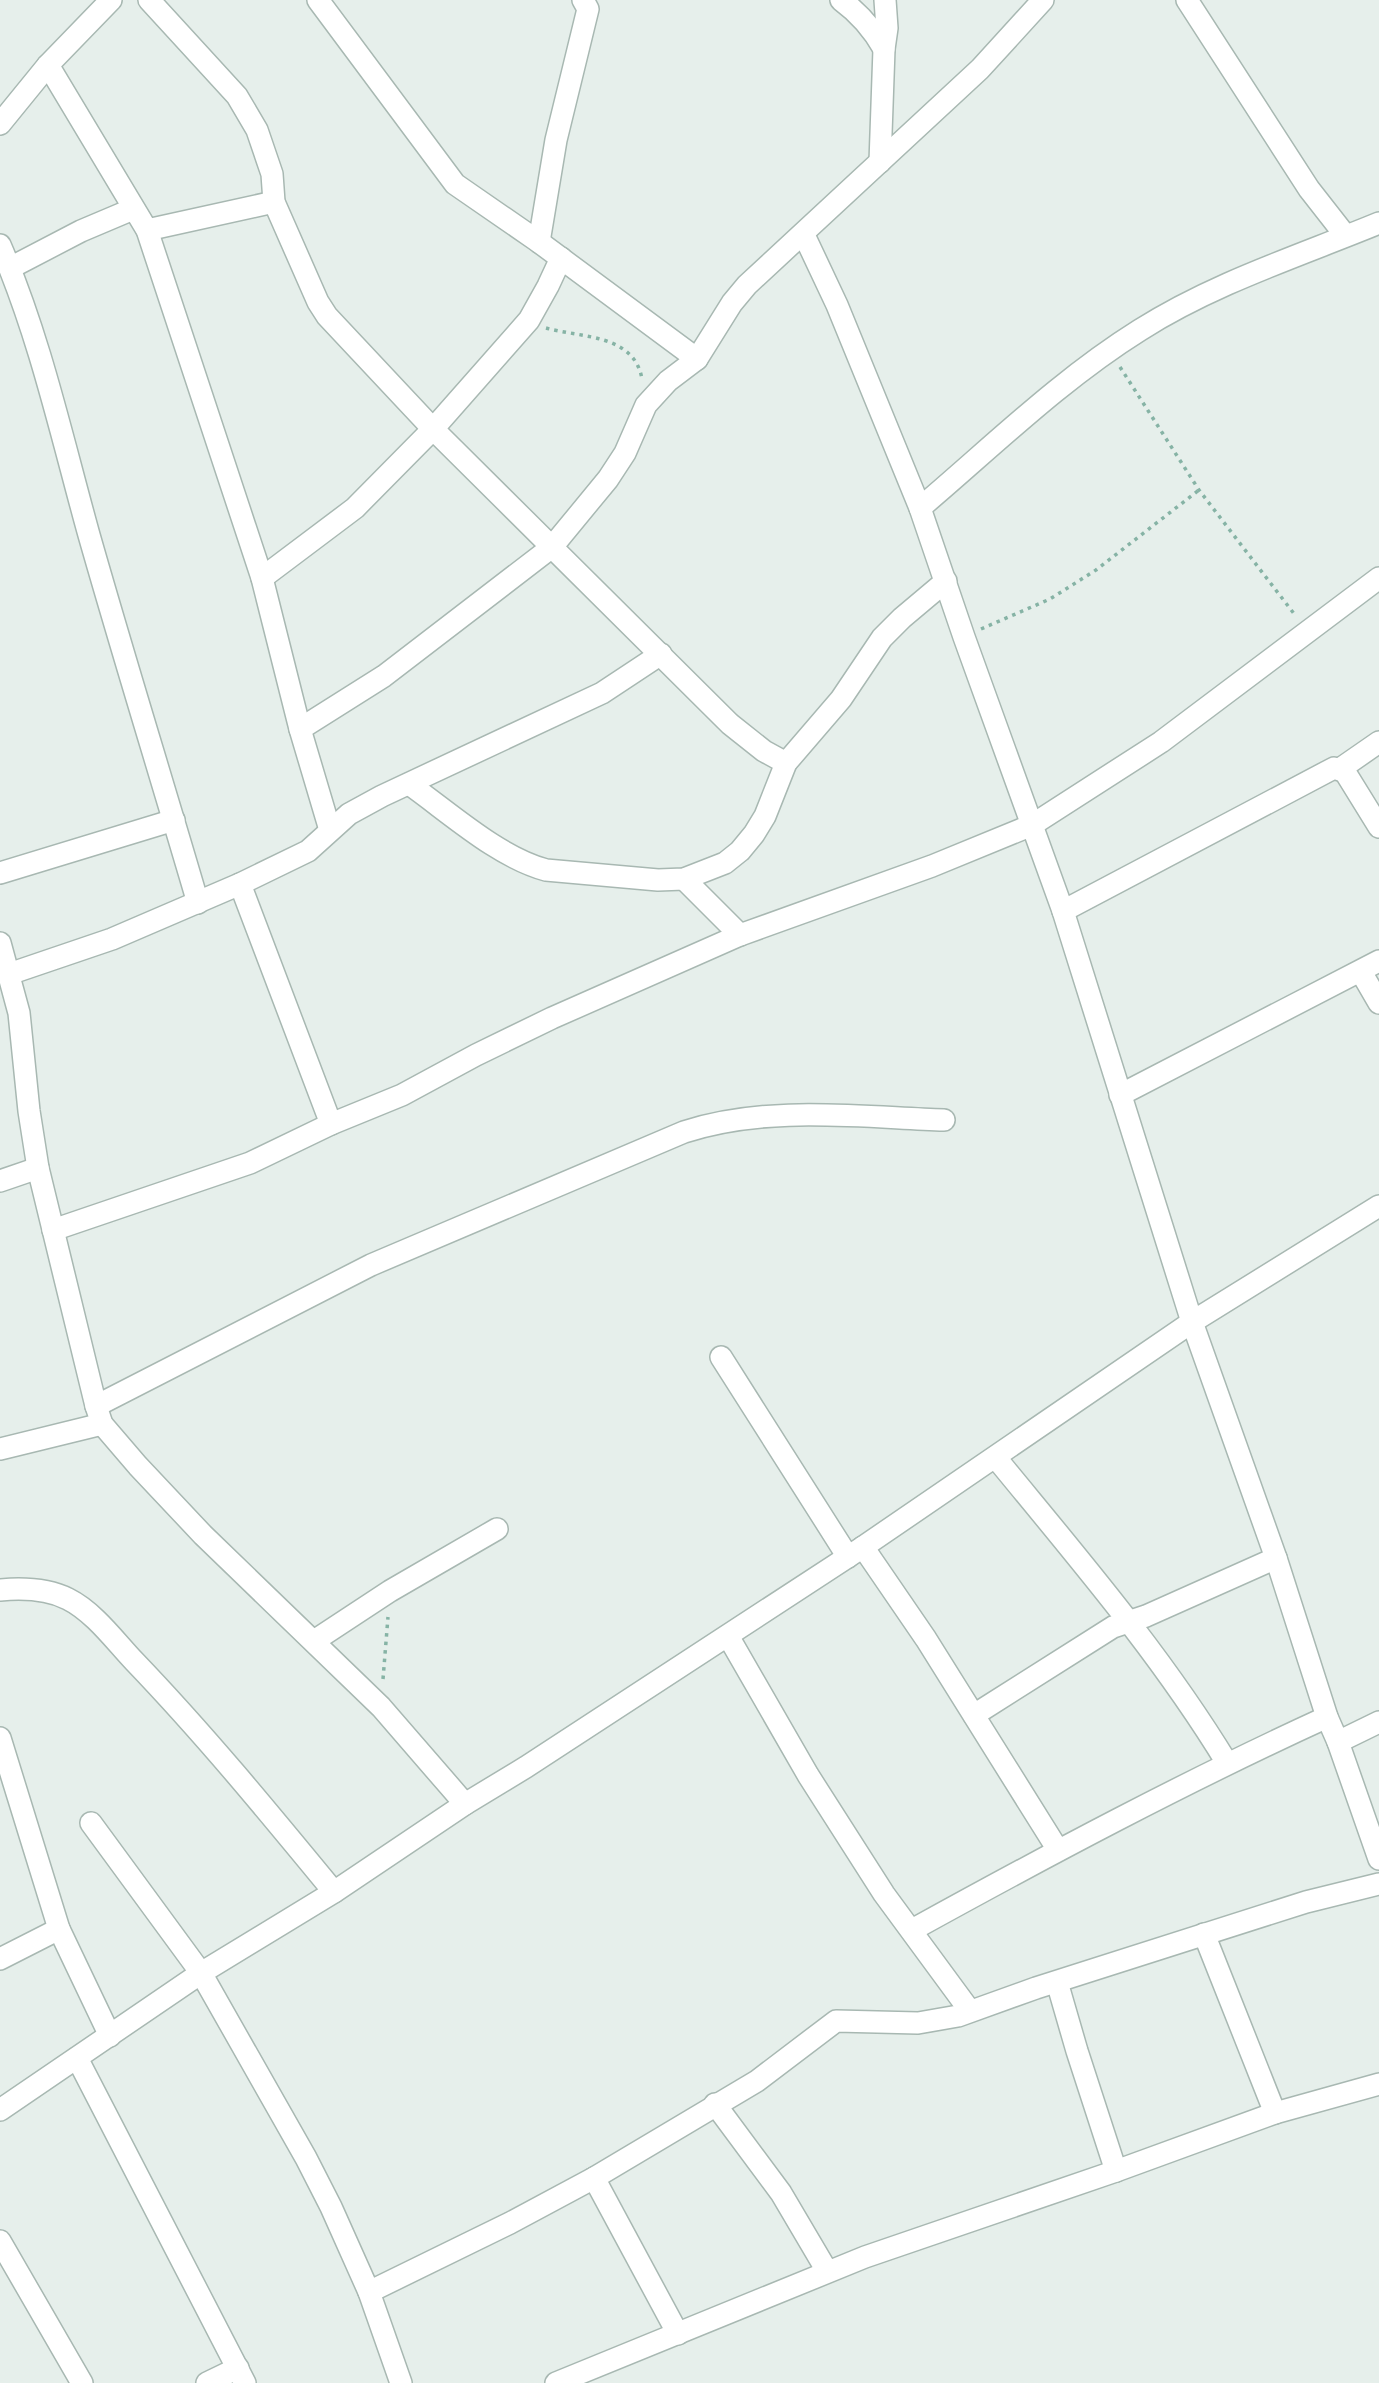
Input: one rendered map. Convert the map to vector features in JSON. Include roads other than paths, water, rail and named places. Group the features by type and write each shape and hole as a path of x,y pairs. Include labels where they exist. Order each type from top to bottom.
{"street":[{"path":"0,124 48,65 111,0"},
{"path":"149,0 237,96 257,130 272,174 274,202 318,302 327,316 433,429 730,724 764,751 786,763"},
{"path":"318,0 455,184 539,242 697,359"},
{"path":"841,0 857,12 874,31 884,49"},
{"path":"880,162 887,27 885,0"},
{"path":"300,729 384,676 552,547 608,479 625,453 646,405 663,386 697,359 732,303 747,285 980,69 1043,0"},
{"path":"1187,0 1309,189 1345,235"},
{"path":"539,242 556,140 590,3"},
{"path":"48,65 147,230 262,578 300,729 330,830"},
{"path":"147,230 274,202"},
{"path":"10,268 81,231 133,209"},
{"path":"920,508 1064,383 1156,320 1233,281 1379,223"},
{"path":"804,234 837,305 920,508 1063,911 1192,1322 1276,1558 1327,1717 1379,1859"},
{"path":"0,245 40,360 198,903"},
{"path":"262,578 355,508 433,429 529,320 561,258"},
{"path":"53,1230 250,1163 331,1124 402,1095 552,1018 740,935 932,866 1032,825 1161,742 1379,578"},
{"path":"409,784 496,847 531,866 546,870 657,880 684,879 724,863 740,851 765,816 786,763 841,699 882,638 946,581"},
{"path":"9,974 112,939 198,903 308,851 349,814 601,693 661,654"},
{"path":"1063,911 1329,770 1340,769 1379,742"},
{"path":"1340,769 1353,784 1379,827"},
{"path":"0,873 174,820"},
{"path":"684,879 740,935"},
{"path":"240,884 331,1124"},
{"path":"0,943 9,974 10,1016 38,1168 99,1415 138,1466 203,1535 381,1707 465,1804"},
{"path":"1121,1095 1370,966 1379,1003"},
{"path":"0,1449 99,1415 371,1265 684,1132 737,1118 784,1115 944,1120"},
{"path":"0,1181 38,1168"},
{"path":"0,2110 201,1973 334,1892 465,1804 855,1552 1192,1322 1377,1211"},
{"path":"721,1357 855,1552 904,1606 1058,1850"},
{"path":"996,1458 1130,1621 1192,1707 1227,1763"},
{"path":"314,1641 390,1591 497,1529"},
{"path":"974,1715 1104,1632 1276,1558"},
{"path":"0,1590 44,1591 69,1599 93,1617 247,1786 334,1892"},
{"path":"727,1636 808,1775 884,1894 970,2011"},
{"path":"912,1930 1058,1850 1227,1763 1327,1717"},
{"path":"1338,1742 1379,1722"},
{"path":"0,1738 59,1929 110,2036"},
{"path":"91,1823 201,1973 312,2170 369,2292 401,2383"},
{"path":"369,2292 510,2223 594,2178 757,2081 836,2021 859,2019 918,2023 958,2016 1306,1902 1379,1884"},
{"path":"0,1959 59,1929"},
{"path":"1205,1934 1275,2113"},
{"path":"1057,1982 1116,2171"},
{"path":"77,2059 241,2375 208,2383"},
{"path":"556,2383 827,2271 1275,2113 1379,2084"},
{"path":"715,2104 780,2193 827,2271"},
{"path":"594,2178 678,2334"},
{"path":"0,2241 82,2383"}]}
